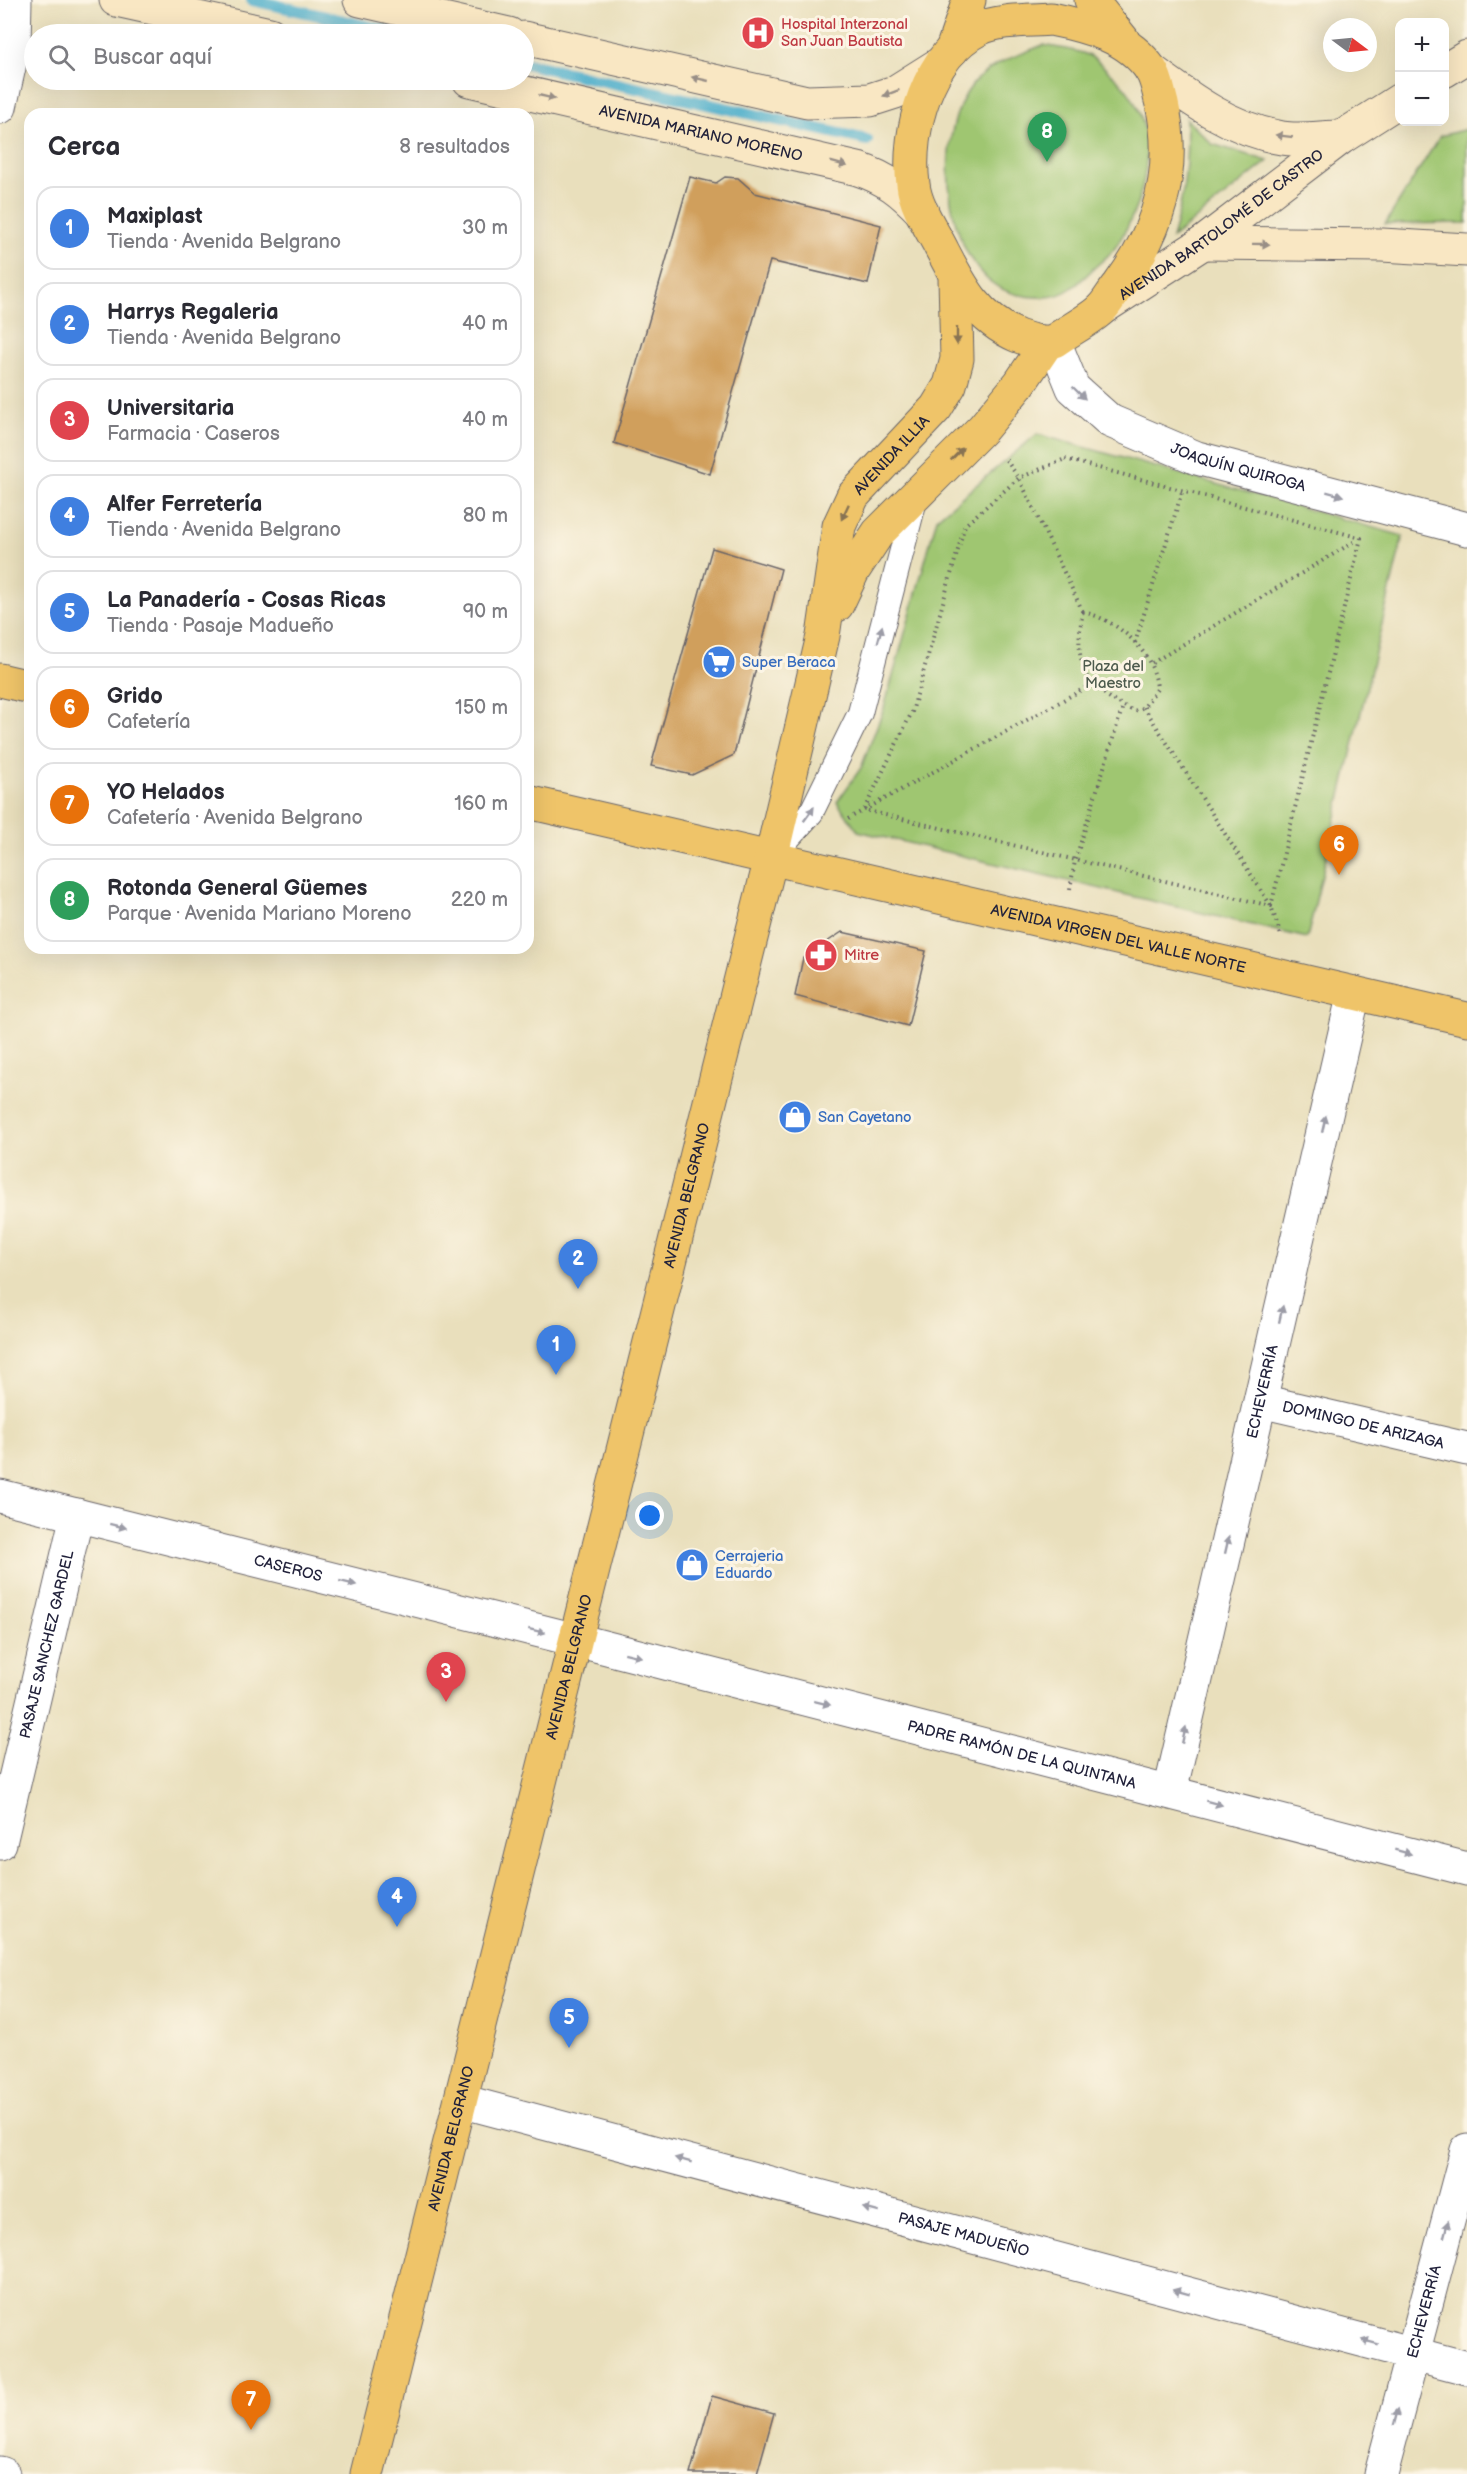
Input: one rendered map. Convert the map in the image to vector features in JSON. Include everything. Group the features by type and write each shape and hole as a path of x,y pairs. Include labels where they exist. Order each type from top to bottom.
{"main road":[{"path":"116,0 225,24"},
{"path":"360,0 464,24"},
{"path":"969,0 947,56 921,104 912,150 913,185 922,212 955,278 982,314 1005,330 1029,340 1050,342 1100,310 1141,250 1160,204 1168,164 1168,140 1159,91 1140,59 1091,0"},
{"path":"534,40 807,102 870,100 895,92 947,56 982,28 1011,21 1051,19 1089,26 1140,59"},
{"path":"1449,68 1467,57"},
{"name":"AVENIDA BARTOLOMÉ DE CASTRO","path":"1140,59 1188,98 1233,124 1282,138 1342,137"},
{"name":"AVENIDA MARIANO MORENO","path":"514,90 858,169 882,177 901,189 922,212"},
{"name":"AVENIDA BARTOLOMÉ DE CASTRO","path":"1100,310 1203,243 1342,137 1395,103"},
{"path":"1203,243 1382,245 1467,250"},
{"name":"AVENIDA ILLIA","path":"771,858 823,636 839,526 853,496 936,408 950,385 957,359 955,278"},
{"name":"AVENIDA ILLIA","path":"823,636 853,571 878,533 983,428 1050,342"},
{"path":"0,680 24,686"},
{"name":"AVENIDA VIRGEN DEL VALLE NORTE","path":"534,803 1467,1019"},
{"name":"AVENIDA BELGRANO","path":"367,2474 771,858"}],"street":[{"path":"0,107 14,45 15,0"},
{"name":"JOAQUÍN QUIROGA","path":"1050,342 1073,388 1110,421 1197,459 1467,529"},
{"name":"ECHEVERRÍA","path":"1170,1792 1354,993"},
{"name":"DOMINGO DE ARIZAGA","path":"1261,1401 1467,1449"},
{"name":"CASEROS","path":"0,1496 576,1640"},
{"name":"PASAJE SANCHEZ GARDEL","path":"0,1843 76,1515"},
{"name":"PADRE RAMÓN DE LA QUINTANA","path":"576,1640 1467,1869"},
{"name":"PASAJE MADUEÑO","path":"461,2101 1467,2368"},
{"name":"ECHEVERRÍA","path":"1381,2474 1467,2150"}],"lane":[{"path":"771,858 811,813 860,713 916,496"}],"path":[{"path":"983,428 1019,478 1083,612 1079,639 1080,663 1094,683 1112,701 1134,711 1144,707 1156,689 1152,663 1135,643 1110,621 1083,612"},
{"path":"864,810 912,712 964,525 1019,478 1065,459 1361,538"},
{"path":"1135,643 1182,490 1197,459"},
{"path":"1152,663 1361,538 1418,516"},
{"path":"1271,906 1361,538"},
{"path":"828,872 840,824 1094,683"},
{"path":"1065,926 1075,861 1123,706"},
{"path":"1144,707 1271,906 1296,979"},
{"path":"864,810 1271,906"}],"green space":[{"path":"1043,45 1091,56 1127,90 1139,111 1145,133 1146,157 1144,180 1137,204 1115,248 1072,288 1053,296 1038,297 1015,294 1000,288 987,279 972,260 960,237 953,211 949,183 949,155 953,128 961,104 973,84 996,65"},
{"path":"1186,119 1212,144 1268,161 1172,238 1185,179"},
{"path":"1467,129 1467,223 1385,224 1440,136"},
{"name":"Plaza del Maestro","path":"1037,434 1403,536 1307,938 858,831 837,802 861,768 884,708 937,518"}],"building":[{"path":"690,177 716,183 725,177 738,178 755,193 881,225 868,284 770,261 710,474 614,443"},
{"name":"Super Beraca","path":"712,548 781,569 734,755 692,775 651,766"},
{"path":"842,932 926,951 908,1026 795,996 803,958"},
{"path":"712,2396 774,2413 757,2474 690,2474"}],"waterway":[{"path":"252,0 357,24"},
{"path":"534,65 867,140"}],"place":[{"name":"Hospital Interzonal San Juan Bautista","path":"758,33"},
{"name":"Rotonda General Güemes","path":"1047,162"},
{"name":"Super Beraca","path":"719,662"},
{"name":"Grido","path":"1339,875"},
{"name":"Mitre","path":"821,955"},
{"name":"San Cayetano","path":"795,1117"},
{"name":"Harrys Regaleria","path":"578,1289"},
{"name":"Maxiplast","path":"556,1375"},
{"name":"Cerrajeria Eduardo","path":"692,1565"},
{"name":"Universitaria","path":"446,1702"},
{"name":"Alfer Ferretería","path":"397,1927"},
{"name":"La Panadería - Cosas Ricas","path":"569,2048"},
{"name":"YO Helados","path":"251,2430"}]}
